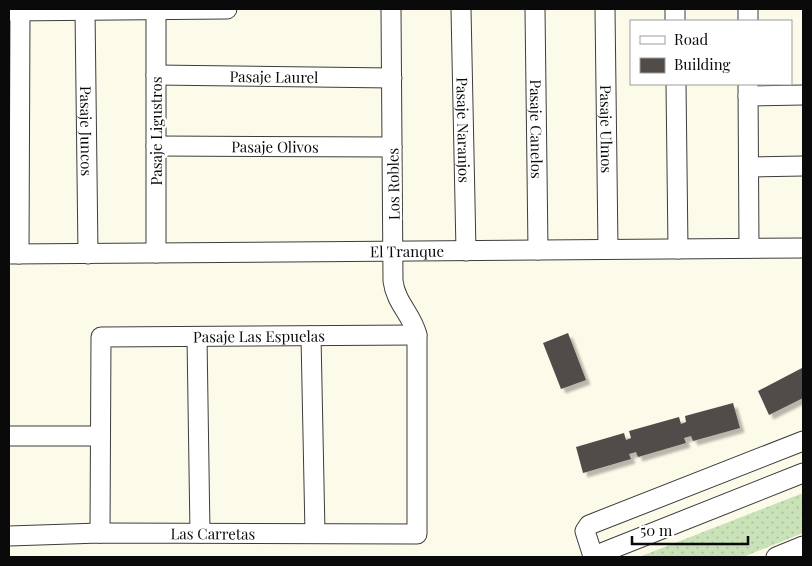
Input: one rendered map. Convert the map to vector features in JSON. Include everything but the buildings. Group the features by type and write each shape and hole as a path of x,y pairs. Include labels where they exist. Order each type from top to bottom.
{"street":[{"name":"Pasaje Ligustros","path":"156,9 156,253"},
{"path":"14,254 16,10 227,9"},
{"name":"Los Robles","path":"391,9 394,291 415,327 417,335 416,534"},
{"name":"Pasaje Naranjos","path":"460,9 466,250"},
{"name":"Pasaje Canelos","path":"535,9 538,250"},
{"name":"Pasaje Ulmos","path":"605,9 608,249"},
{"name":"Pasaje Juncos","path":"86,10 88,254"},
{"name":"Pasaje Laurel","path":"156,75 392,78"},
{"path":"676,85 678,249"},
{"path":"749,248 748,90 803,96"},
{"name":"Pasaje Olivos","path":"156,146 392,147"},
{"path":"749,167 803,166"},
{"name":"El Tranque","path":"14,254 803,248"},
{"name":"Pasaje Las Espuelas","path":"100,436 101,337 417,335"},
{"path":"311,336 315,533"},
{"path":"197,337 200,533"},
{"path":"9,436 100,436 100,533"},
{"path":"803,441 589,525 585,531 592,553 599,554 803,473"},
{"name":"Las Carretas","path":"9,536 100,533 416,534"},
{"path":"776,557 803,546"}],"green space":[{"path":"803,493 803,533 743,557 639,557"}]}
